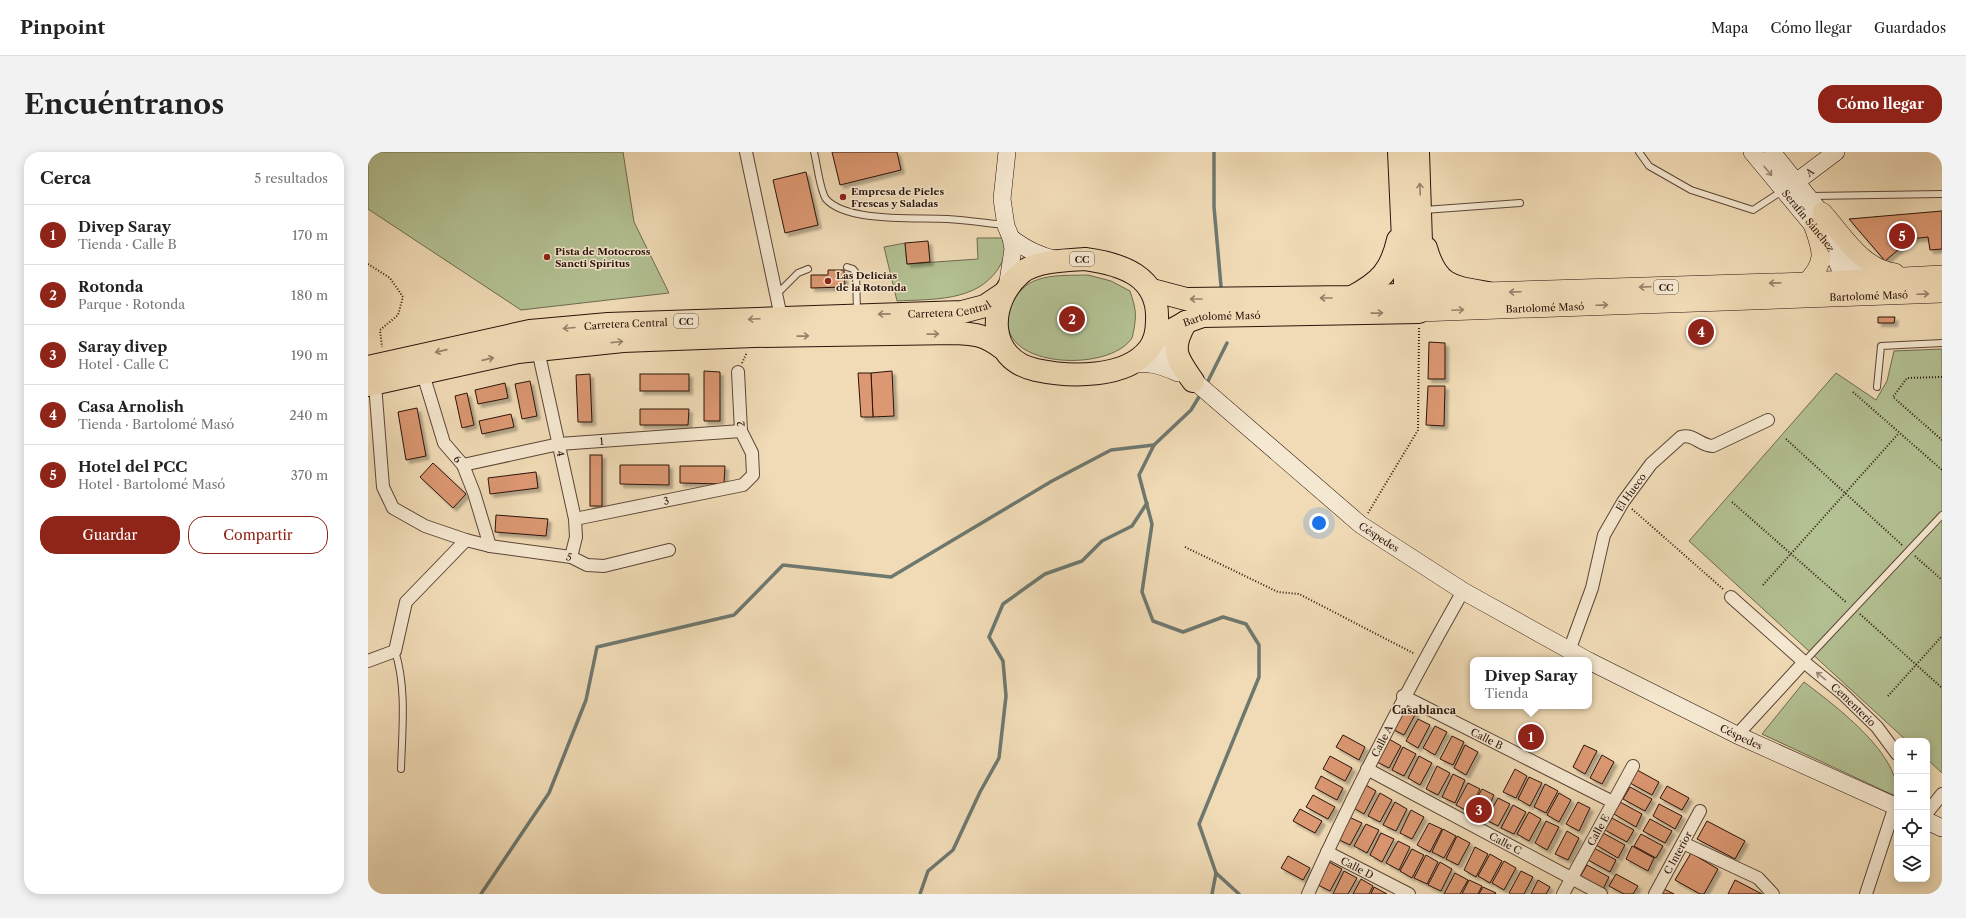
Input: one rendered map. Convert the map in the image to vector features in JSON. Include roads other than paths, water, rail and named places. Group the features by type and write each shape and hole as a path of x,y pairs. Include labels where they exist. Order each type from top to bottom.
{"highway":[{"path":"1399,152 1411,207 1422,232 1434,271 1442,280 1457,288 1488,292"},
{"path":"1415,303 1405,283 1411,207 1418,152"},
{"path":"1351,297 1371,287 1384,276 1394,257 1400,230 1411,207"},
{"path":"1415,303 1422,232"},
{"name":"CC","path":"1152,290 1137,276 1118,265 1085,259 1061,261 1037,266 1022,272 1005,291 997,309 996,331 1002,348 1015,361 1034,369 1072,375 1102,374 1126,365 1143,355 1154,341"},
{"path":"1152,290 1157,316 1154,341"},
{"name":"Bartolomé Masó","path":"1152,290 1186,299 1351,297 1415,303"},
{"name":"Carretera Central","path":"373,375 530,331 608,324 962,312 985,306 1005,291"},
{"name":"Bartolomé Masó","path":"1154,341 1186,322 1203,316 1415,303"},
{"path":"1186,322 1179,334 1176,343 1176,350 1178,359 1195,383"},
{"name":"Carretera Central","path":"373,375 423,374 518,352 623,341 754,336 955,333 978,334 990,339 1002,348"}],"main road":[{"path":"1818,220 1873,266 1886,272 1912,276"},
{"path":"1807,282 1821,264 1818,220"},
{"name":"Bartolomé Masó","path":"1415,303 1853,288 1912,276 1942,275"},
{"name":"Bartolomé Masó","path":"1415,303 1488,292 1807,282 1853,288 1942,293"}],"street":[{"path":"746,152 775,295 781,317"},
{"path":"1005,291 1012,259 1009,232 1002,199 1007,152"},
{"name":"Serafín Sánchez","path":"1752,152 1790,186 1818,220"},
{"name":"Serafín Sánchez","path":"1772,152 1790,186 1809,196 1830,246 1853,288"},
{"name":"A","path":"1790,186 1836,152"},
{"path":"1009,232 1043,257 1061,261"},
{"name":"Céspedes","path":"1154,341 1162,354 1361,525 1463,591 1582,657"},
{"name":"4","path":"538,350 575,519 576,537 571,557"},
{"name":"Céspedes","path":"1126,365 1146,363 1161,365 1195,383"},
{"name":"2","path":"738,372 741,431 752,453 753,475"},
{"name":"6","path":"423,374 444,443 463,465 474,494 490,546"},
{"name":"5","path":"373,375 383,487 393,508 425,526 466,540 490,546 571,557 587,565 604,566 670,550"},
{"name":"El Hueco","path":"1569,651 1592,588 1604,535 1623,502 1651,464 1682,437 1687,435 1692,436 1704,445 1713,446 1768,420"},
{"name":"1","path":"463,465 559,444 741,431"},
{"name":"3","path":"575,519 743,485 753,475"},
{"path":"368,661 395,651 406,602 466,540"},
{"name":"Calle A","path":"1308,894 1367,769 1404,696 1463,591"},
{"name":"Cementerio","path":"1731,597 1804,662 1842,693 1876,727 1894,750"},
{"name":"Céspedes","path":"1592,662 1737,735 1894,805"},
{"path":"1737,735 1804,662"},
{"name":"Calle B","path":"1404,696 1613,802"},
{"name":"Calle E","path":"1563,894 1633,766"},
{"name":"Calle C","path":"1367,769 1601,894"},
{"path":"1929,810 1942,794"},
{"path":"1866,894 1895,810"},
{"name":"C Interior","path":"1655,894 1700,811"},
{"path":"1930,822 1942,828"},
{"path":"1683,843 1758,878 1773,894"},
{"name":"Calle D","path":"1327,852 1409,894"}],"lane":[{"path":"814,152 825,197 832,204 842,209 888,219 946,219 1009,232"},
{"path":"1640,152 1649,166 1691,190 1753,210 1790,186"},
{"path":"1809,196 1942,194"},
{"path":"1411,207 1520,203"},
{"path":"847,267 853,269 856,274 857,315"},
{"path":"775,295 798,273 808,268"},
{"path":"1877,387 1881,346 1942,343"},
{"path":"1804,662 1942,514"},
{"path":"395,651 400,681 401,769"}],"waterway":[{"path":"1214,152 1214,207 1221,286"},
{"path":"1206,385 1227,343"},
{"path":"1202,392 1191,410 1154,445 1139,475 1152,524 1142,592 1153,621 1183,632 1223,617 1246,624 1259,645 1259,677 1199,824 1216,873 1212,894"},
{"path":"481,894 549,793 586,700 597,647 734,615 783,565 891,577 1052,481 1111,450 1154,445"},
{"path":"920,894 928,871 953,850 980,792 999,758 1006,696 1003,661 989,637 1003,604 1045,574 1082,561 1102,541 1132,526 1147,503"},
{"path":"1216,873 1239,894"}],"place":[{"name":"Empresa de Pieles Frescas y Saladas","path":"843,197"},
{"name":"Hotel del PCC","path":"1902,236"},
{"name":"Pista de Motocross Sancti Spíritus","path":"547,257"},
{"name":"Las Delicias de la Rotonda","path":"828,281"},
{"name":"Rotonda","path":"1072,319"},
{"name":"Casa Arnolish","path":"1701,332"},
{"name":"Divep Saray","path":"1531,737"},
{"name":"Saray divep","path":"1479,810"}],"district":[{"name":"Casablanca","path":"1424,710"}]}
